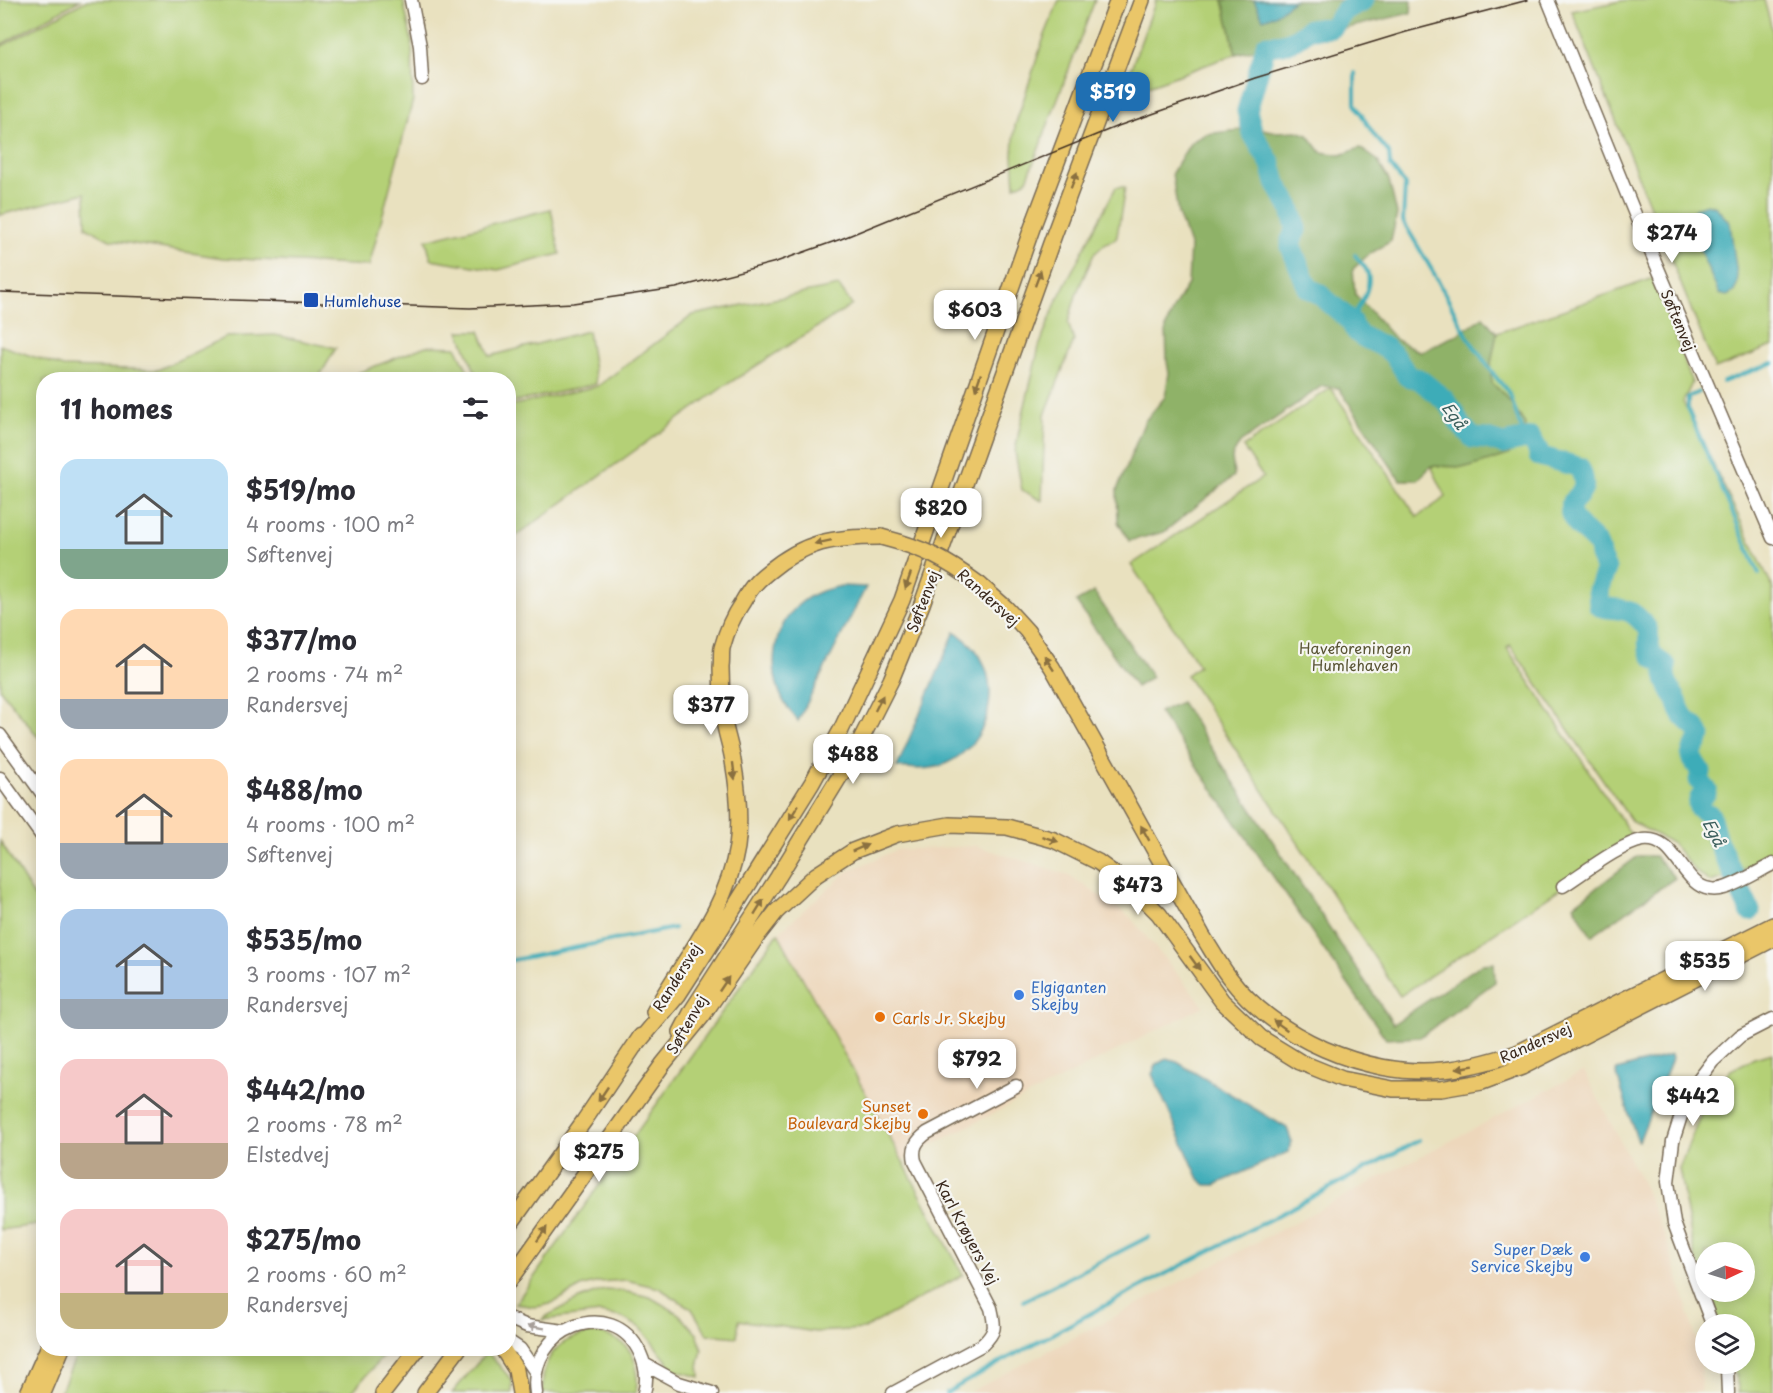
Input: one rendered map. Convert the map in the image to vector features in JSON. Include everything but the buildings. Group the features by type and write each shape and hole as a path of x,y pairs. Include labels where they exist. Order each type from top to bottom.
{"main road":[{"name":"Søftenvej","path":"636,1045 678,995 812,783 841,730 875,659 902,600 1028,238 1118,0"},
{"name":"Søftenvej","path":"663,1064 693,1009 854,753 891,680 922,604 1054,235 1142,0"},
{"name":"Randersvej","path":"516,1216 636,1045 668,988 706,928 725,889 733,868 739,825 733,760 724,722 721,683 722,649 734,615 754,583 782,560 816,542 850,537 881,537 912,545 936,555 959,569 1006,608 1027,631 1052,667 1202,935 1229,977 1250,1000 1277,1023 1301,1038 1337,1054 1370,1065 1407,1070 1440,1071 1484,1064 1517,1053 1773,925"},
{"name":"Randersvej","path":"516,1271 663,1064 704,1015 776,912 816,875 853,851 897,834 949,825 1007,827 1054,840 1098,862 1132,887 1159,914 1222,1001 1261,1038 1300,1062 1342,1079 1393,1089 1441,1089 1482,1082 1512,1071 1773,939"},
{"path":"28,1393 44,1356"},
{"path":"43,1393 59,1356"},
{"path":"383,1393 412,1356"},
{"path":"424,1393 453,1356"},
{"path":"507,1356 516,1370 520,1393"}],"street":[{"path":"411,0 420,46 422,79"},
{"name":"Søftenvej","path":"1548,0 1643,234 1773,538"},
{"path":"0,735 36,785"},
{"path":"0,778 36,828"},
{"path":"1563,886 1628,845 1644,840 1657,842 1675,856 1693,882 1705,889 1725,888 1773,864"},
{"path":"1708,1314 1674,1223 1668,1182 1672,1141 1688,1095 1713,1061 1740,1036 1773,1019"},
{"name":"Karl Krøyers Vej","path":"893,1393 982,1345 993,1336 995,1325 991,1308 915,1161 913,1153 915,1144 927,1133 1016,1086"},
{"path":"516,1321 527,1326 564,1331"},
{"path":"536,1393 535,1371 542,1352 564,1331 578,1324 592,1322 610,1325 624,1333 637,1346 646,1365 644,1393"},
{"path":"516,1347 535,1371"},
{"path":"646,1365 679,1383 710,1393"},
{"path":"1727,1374 1728,1393"},
{"path":"681,1393 710,1393"}],"shaded area":[{"path":"977,846 1069,875 1129,916 1204,1006 902,1160 778,933 847,872 896,850"},
{"path":"1584,1071 1644,1187 1669,1247 1695,1335 1695,1374 1701,1374 1700,1393 968,1393"}],"green space":[{"path":"0,0 80,0 0,45"},
{"path":"87,0 403,0 412,42 413,100 369,266 223,258 110,240 86,227 85,193 0,215 0,47"},
{"path":"1059,0 1095,0 1027,180 1015,186 1013,155 1015,126 1043,40"},
{"path":"1156,0 1223,0 1236,54 1121,96"},
{"path":"1223,0 1412,0 1411,13 1236,54"},
{"path":"1626,0 1764,0 1773,32 1773,346 1715,369 1572,11"},
{"path":"1257,128 1277,132 1297,131 1308,135 1321,152 1341,155 1360,148 1377,160 1389,180 1397,214 1391,241 1368,255 1353,269 1355,294 1395,339 1420,352 1458,334 1483,317 1497,333 1490,368 1492,383 1508,399 1525,424 1524,440 1508,455 1470,467 1431,466 1418,480 1400,480 1339,388 1322,386 1240,443 1232,457 1234,476 1164,532 1129,541 1118,522 1117,490 1145,421 1165,397 1169,373 1166,327 1174,307 1188,284 1190,245 1178,214 1172,173 1191,142 1206,134"},
{"path":"1116,187 1125,187 1117,236 1094,254 1077,292 1068,323 1074,340 1045,415 1042,501 1022,490 1015,452 1019,431 1039,347 1057,300"},
{"path":"551,209 560,254 498,270 431,259 426,240"},
{"name":"Haveforeningen Humlehaven","path":"1654,278 1692,383 1683,402 1773,588 1773,855 1727,877 1710,882 1695,871 1672,843 1632,822 1510,645 1507,648 1634,839 1400,996 1186,675 1199,666 1131,565 1263,477 1243,447 1331,388 1417,517 1446,497 1431,466 1470,467 1508,399 1492,383 1490,368 1497,333"},
{"path":"839,286 852,305 726,385 516,536 516,404 598,386 693,315"},
{"path":"459,331 480,331 490,356 588,331 596,384 516,401 516,372 475,372"},
{"path":"275,335 336,348 322,372 36,372 36,734 0,689 0,345 63,367 158,370 226,337"},
{"path":"426,346 456,347 468,372 360,372"},
{"path":"1094,592 1152,677 1136,687 1076,602"},
{"path":"1181,702 1393,1024 1482,964 1494,963 1495,982 1420,1037 1386,1039 1159,712"},
{"path":"0,841 36,900 36,1225 0,1230"},
{"path":"1638,856 1655,856 1675,878 1591,936 1574,905"},
{"path":"778,933 963,1275 864,1329 815,1332 739,1320 737,1337 707,1334 692,1309 659,1288 626,1280 583,1286 550,1304 536,1307 516,1303"},
{"path":"1773,1053 1773,1393 1738,1393 1735,1374 1755,1374 1755,1314 1716,1314 1712,1302 1755,1302 1755,1242 1695,1242 1695,1257 1679,1169 1705,1103 1729,1071 1754,1058"},
{"path":"604,1290 623,1291 650,1297 679,1314 698,1335 702,1350 699,1362 700,1377 674,1370 641,1328 621,1317 600,1313 542,1320 579,1299"},
{"path":"599,1333 620,1342 632,1354 637,1371 636,1393 543,1393 545,1367 556,1349 574,1338"},
{"path":"76,1356 383,1356 351,1393 60,1393"},
{"path":"484,1356 491,1356 512,1380 512,1393 452,1393"}],"water":[{"path":"1254,0 1294,0 1275,15 1263,19"},
{"path":"1707,204 1716,207 1730,223 1738,282 1734,292 1727,296 1719,294 1687,221 1694,210"},
{"path":"841,586 866,587 798,721 783,701 777,683 774,668 778,637 793,610 805,600 822,591"},
{"path":"955,631 975,649 984,664 989,680 988,713 982,728 961,754 941,766 916,769 897,767"},
{"path":"1671,1055 1672,1059 1639,1141 1616,1072"},
{"path":"1166,1059 1177,1062 1287,1128 1292,1142 1288,1152 1215,1185 1206,1185 1199,1179 1152,1074 1157,1064"}],"waterway":[{"name":"Egå","path":"1364,0 1345,10 1331,28 1309,29 1290,42 1266,45 1247,111 1253,134 1271,164 1276,183 1290,207 1297,230 1291,240 1291,247 1308,288 1318,293 1351,321 1356,332 1390,352 1407,376 1419,379 1445,400 1459,423 1473,438 1503,444 1531,438 1539,456 1579,467 1584,485 1570,508 1573,519 1597,545 1606,569 1598,590 1599,606 1624,610 1636,616 1648,631 1650,653 1666,666 1666,680 1681,712 1700,736 1691,757 1701,772 1699,780 1707,790 1700,798 1699,808 1710,815 1717,840 1750,911"},
{"path":"1355,73 1355,104 1374,135 1389,153 1390,165 1405,185 1403,221 1469,339 1510,394 1519,423 1527,439"},
{"path":"1351,321 1367,290 1369,277 1355,255"},
{"path":"1723,382 1773,363"},
{"path":"1699,392 1688,397 1688,410 1759,574"},
{"path":"516,959 674,928"},
{"path":"946,1393 1063,1328 1419,1140"},
{"path":"1023,1301 1148,1237"}],"tram line":[{"path":"0,292 470,308 573,303 676,288 776,262 841,239 1118,126 1255,78 1406,32 1528,0"}],"place":[{"name":"Humlehuse","path":"311,300"},
{"name":"Elgiganten Skejby","path":"1019,995"},
{"name":"Carls Jr. Skejby","path":"880,1017"},
{"name":"Sunset Boulevard Skejby","path":"923,1114"},
{"name":"Super Dæk Service Skejby","path":"1585,1257"}]}
